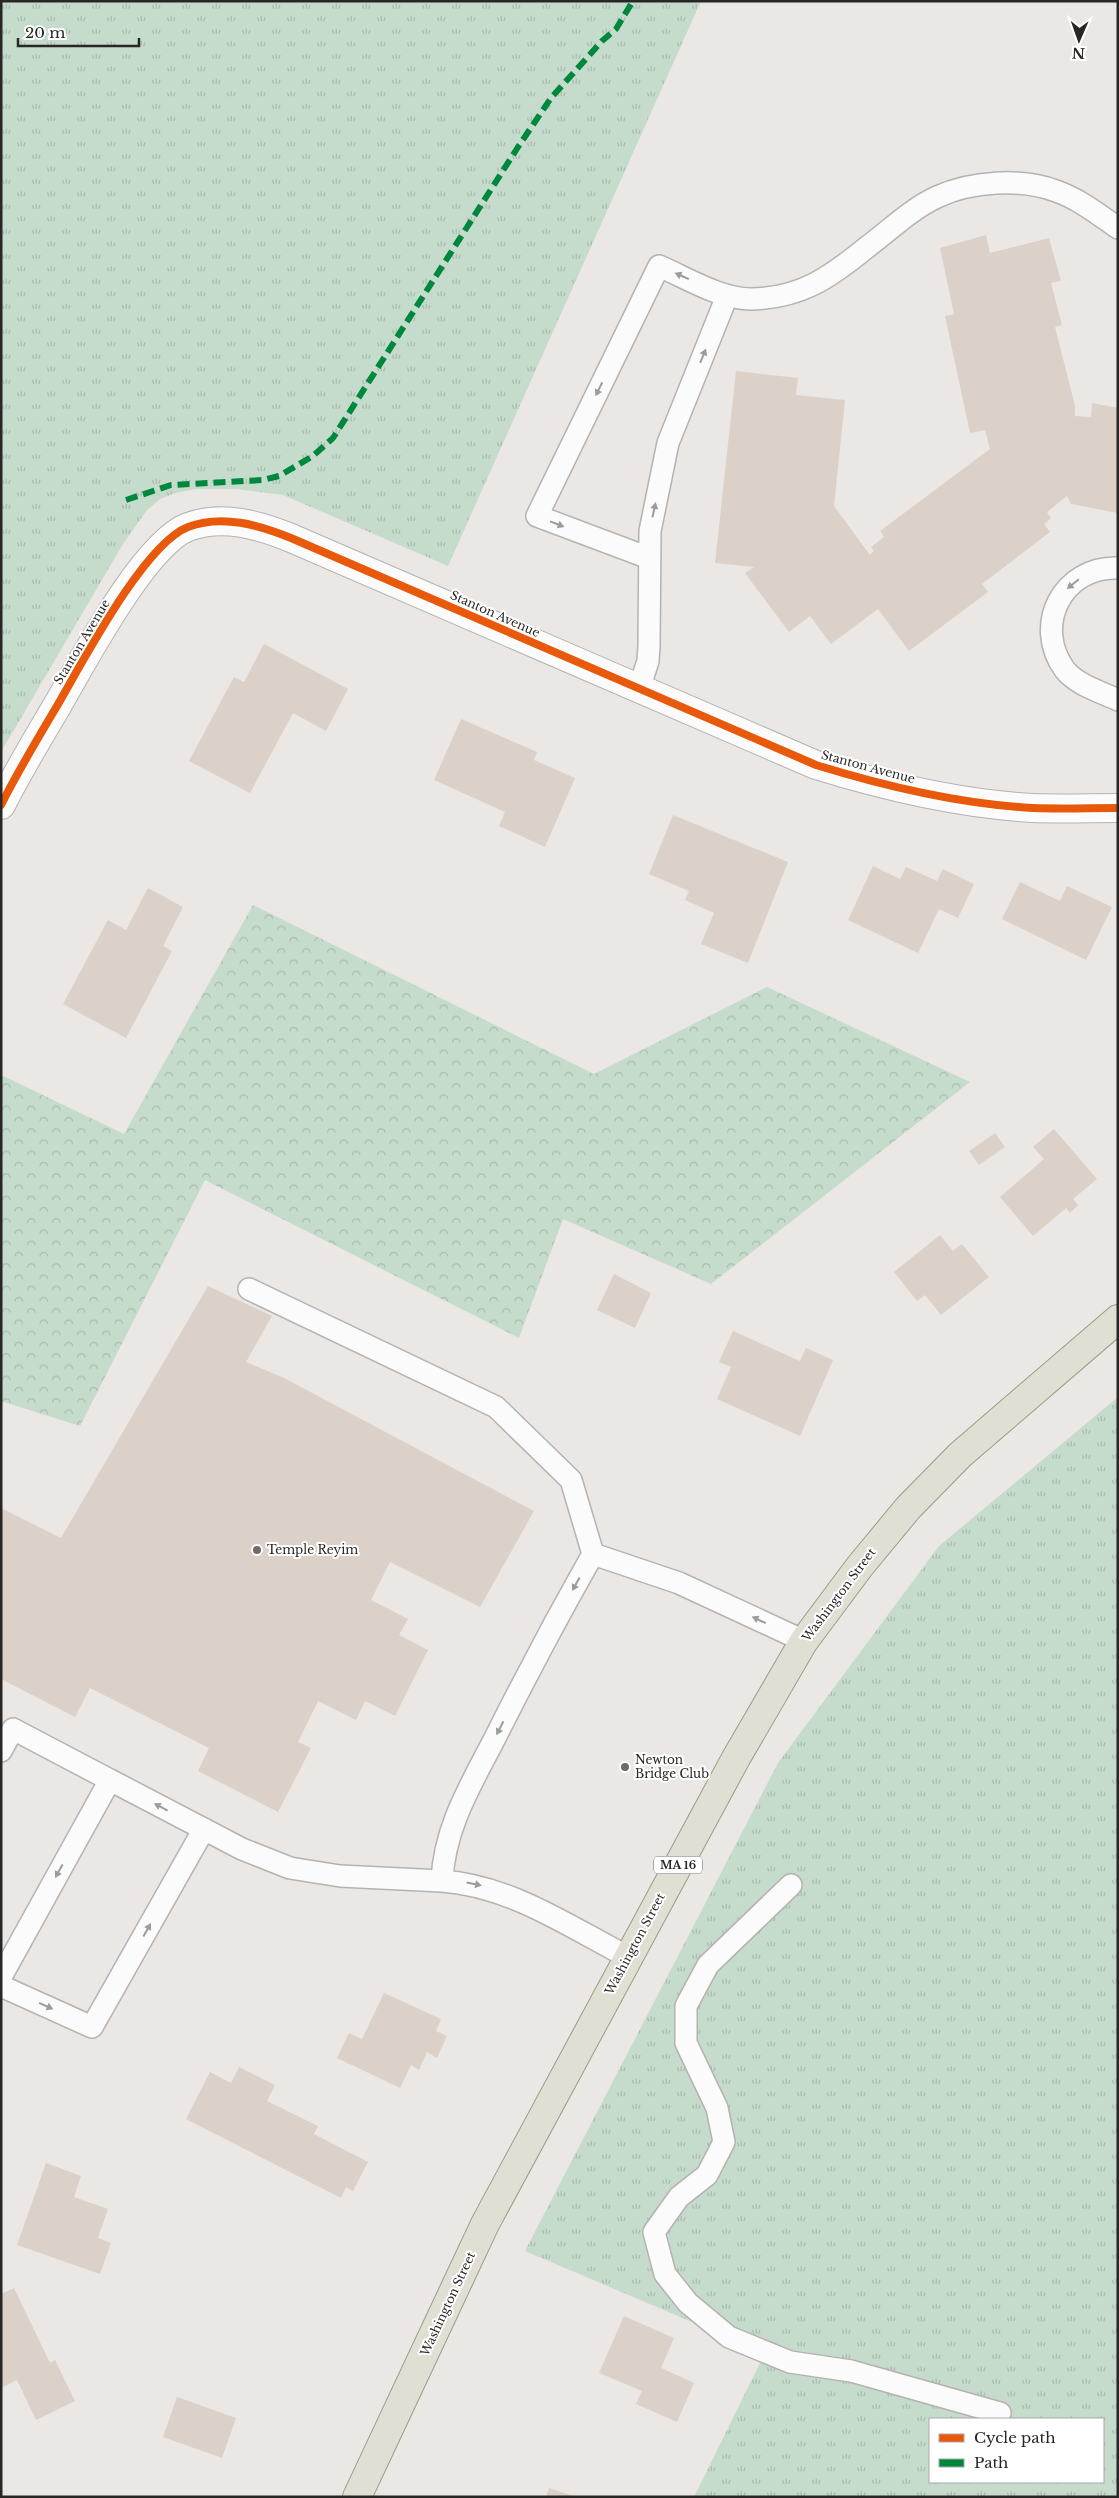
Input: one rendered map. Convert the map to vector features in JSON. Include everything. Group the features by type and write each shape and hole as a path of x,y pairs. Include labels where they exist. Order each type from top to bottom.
{"main road":[{"name":"Washington Street","path":"357,2497 486,2224 736,1758 804,1641 860,1566 908,1508 960,1455 1118,1319"}],"street":[{"name":"Stanton Avenue","path":"1,805 85,657 145,566 162,546 188,527 212,522 240,522 277,532 808,762 930,796 1033,808 1118,808"}],"lane":[{"path":"649,558 537,516 659,266 727,296 751,299 801,291 818,284 917,209 937,197 960,189 1011,184 1055,191 1079,202 1118,228"},
{"path":"639,689 648,661 650,531 668,444 727,296"},
{"path":"1118,568 1098,570 1076,580 1063,592 1054,607 1051,623 1057,656 1066,671 1076,680 1118,700"},
{"path":"249,1289 496,1407 571,1480 592,1554 529,1670 453,1822 443,1860 442,1881"},
{"path":"592,1554 679,1583 804,1641"},
{"path":"1,1750 13,1729 242,1849 290,1868 340,1876 442,1881 478,1885 508,1894 628,1958"},
{"path":"1,1976 110,1780"},
{"path":"1,1986 92,2027 204,1829"},
{"path":"791,1885 708,1965 686,2006 686,2043 717,2108 724,2142 707,2175 679,2197 654,2232 665,2274 688,2303 729,2338 790,2362 851,2371 1000,2413"}],"green space":[{"path":"1,1 701,1 448,566 283,495 237,489 196,489 175,493 160,499 147,510 123,544 1,752"},
{"path":"253,905 594,1074 767,987 970,1082 711,1284 563,1219 519,1338 205,1180 80,1426 1,1401 1,1075 124,1134"},
{"path":"1118,1397 1118,2497 694,2497 765,2353 525,2251 778,1763 939,1546"}],"building":[{"path":"986,235 990,253 1049,238 1061,281 1051,283 1062,325 1055,327 1075,406 1075,416 1091,417 1092,403 1118,408 1118,513 1071,504 1067,496 1047,512 1051,518 1044,524 1050,532 982,584 988,592 909,651 878,609 831,644 810,616 789,632 745,573 754,567 715,563 736,371 798,378 796,395 845,400 834,506 870,555 874,551 871,547 884,537 880,531 990,449 985,430 970,433 945,316 954,314 940,248"},
{"path":"264,644 348,689 326,731 293,713 250,793 189,761 234,677 244,682"},
{"path":"461,719 537,752 534,760 575,778 545,847 499,826 505,812 434,780"},
{"path":"673,815 788,862 748,963 701,944 714,913 685,900 689,891 649,874"},
{"path":"873,866 900,879 906,867 937,881 943,869 974,884 958,918 939,909 918,953 848,920"},
{"path":"1020,882 1060,901 1067,886 1112,907 1086,960 1002,919"},
{"path":"148,888 183,907 163,946 172,951 126,1038 63,1004 108,920 126,930"},
{"path":"1054,1129 1097,1179 1073,1199 1078,1205 1070,1213 1066,1208 1033,1236 1000,1197 1044,1159 1033,1147"},
{"path":"995,1133 1005,1147 979,1165 969,1151"},
{"path":"940,1235 953,1251 962,1244 989,1277 941,1315 925,1295 917,1301 894,1272"},
{"path":"614,1274 651,1293 635,1328 597,1310"},
{"name":"Temple Reyim","path":"208,1286 272,1316 246,1362 284,1378 534,1511 480,1607 390,1562 371,1600 408,1619 399,1635 428,1650 395,1716 365,1701 356,1720 318,1701 298,1742 311,1748 278,1812 198,1771 209,1748 90,1688 75,1717 1,1679 1,1508 61,1538"},
{"path":"733,1331 800,1361 806,1348 833,1360 800,1436 717,1399 731,1367 719,1362"},
{"path":"384,1993 441,2019 436,2031 447,2036 437,2058 427,2052 419,2070 411,2065 400,2088 337,2058 349,2033 362,2039"},
{"path":"239,2067 275,2085 267,2101 318,2126 314,2134 368,2162 353,2191 346,2187 341,2198 186,2119 210,2072 231,2083"},
{"path":"46,2163 81,2176 74,2197 108,2209 98,2238 111,2243 100,2274 17,2245"},
{"path":"14,2288 50,2363 55,2360 75,2401 36,2420 17,2380 1,2388 1,2294"},
{"path":"624,2316 674,2338 661,2368 694,2383 677,2422 636,2404 642,2391 599,2373"},
{"path":"177,2397 236,2418 222,2458 163,2437"},
{"path":"549,2488 573,2496 546,2497"}],"marked path":[{"path":"126,500 171,485 263,480 279,476 313,456 333,438 551,98 602,41 616,29 633,1"}],"cycle path":[{"path":"1,805 98,635 115,607 152,556 171,538 188,527 201,523 227,521 253,525 291,538 816,765 896,787 978,803 1033,808 1118,808"}],"place":[{"name":"Temple Reyim","path":"257,1550"},
{"name":"Newton Bridge Club","path":"625,1767"}]}
